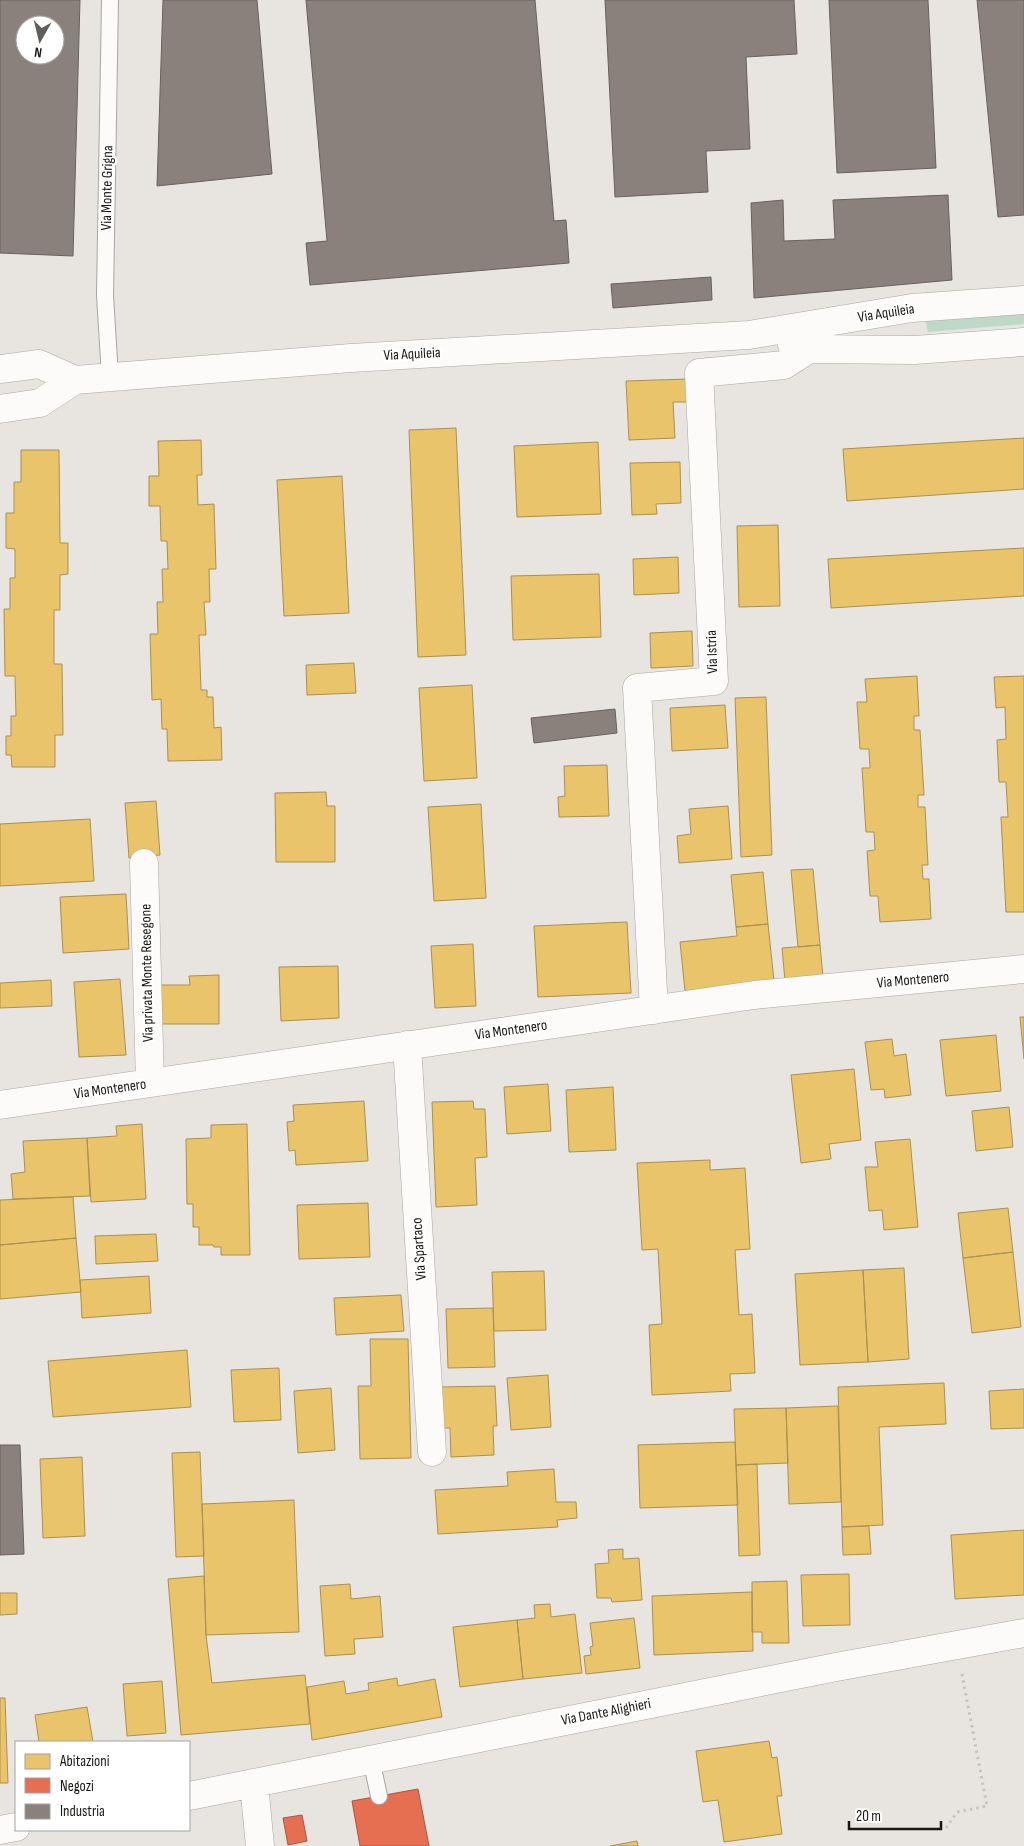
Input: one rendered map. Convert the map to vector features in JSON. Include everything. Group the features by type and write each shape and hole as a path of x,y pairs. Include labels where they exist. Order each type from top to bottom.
{"street":[{"name":"Via Aquileia","path":"0,408 40,403 75,380 351,358 749,335 912,308 1024,300"},
{"name":"Via Aquileia","path":"749,335 809,349 915,350 1024,342"},
{"name":"Via Istria","path":"654,1010 637,688 714,681 698,373 784,365 809,349"},
{"name":"Via Aquileia","path":"0,369 39,364 75,380"},
{"name":"Via privata Monte Resegone","path":"144,863 150,1083"},
{"name":"Via Montenero","path":"0,1105 754,995 1024,969"},
{"name":"Via Spartaco","path":"407,1045 432,1452"},
{"name":"Via Dante Alighieri","path":"190,1796 836,1667 1024,1633"},
{"path":"254,1784 260,1846"},
{"path":"0,1830 15,1827"}],"lane":[{"name":"Via Monte Grigna","path":"110,0 105,295 110,377"},
{"path":"371,1759 379,1796"}],"path":[{"path":"946,1828 957,1812 987,1806 961,1668"}],"green space":[{"path":"1024,311 1024,324 928,332 925,319"}],"building: Abitazioni":[{"path":"688,379 688,402 673,402 675,438 629,440 626,381"},
{"path":"456,428 466,655 418,657 409,430"},
{"path":"1024,438 1024,489 847,501 843,449"},
{"path":"201,440 202,475 197,475 198,505 214,504 216,569 209,569 210,602 204,602 206,635 199,635 201,690 207,690 207,697 213,697 214,728 221,727 222,760 168,761 167,729 162,729 161,699 152,700 150,634 158,634 157,602 163,602 162,569 168,569 167,541 161,541 160,506 149,506 149,476 159,476 158,441"},
{"path":"598,442 601,514 517,517 514,446"},
{"path":"21,450 59,450 60,543 68,543 68,574 60,575 60,610 54,610 54,664 62,664 63,735 55,735 55,767 12,767 11,755 6,755 6,736 11,736 11,716 16,716 15,676 5,676 4,609 10,609 10,578 15,578 15,549 6,548 6,513 14,513 14,482 21,482"},
{"path":"680,462 681,503 656,504 657,514 632,515 630,463"},
{"path":"342,476 349,613 284,616 277,480"},
{"path":"778,525 780,606 739,607 737,526"},
{"path":"1024,548 1024,596 831,608 828,559"},
{"path":"678,557 679,593 634,595 633,559"},
{"path":"599,574 601,637 513,640 511,576"},
{"path":"692,631 693,666 651,668 650,633"},
{"path":"354,663 356,693 307,695 306,665"},
{"path":"917,676 919,716 914,716 914,730 920,730 924,795 918,795 918,807 925,807 928,865 922,865 923,879 929,879 931,919 880,922 878,896 870,896 867,851 875,850 874,832 866,832 862,768 870,768 869,749 860,749 857,702 867,702 865,679"},
{"path":"1024,676 1024,912 1006,912 1001,817 1008,817 1006,782 999,782 997,740 1006,739 1005,707 996,708 994,677"},
{"path":"472,685 477,778 424,781 419,688"},
{"path":"766,697 772,855 741,857 735,698"},
{"path":"725,705 728,748 672,751 670,708"},
{"path":"607,765 609,816 559,817 558,797 565,796 564,766"},
{"path":"326,792 327,806 335,806 335,862 276,862 275,793"},
{"path":"156,801 160,855 129,858 125,803"},
{"path":"481,804 486,898 434,901 428,807"},
{"path":"728,806 732,859 679,863 677,836 691,834 689,809"},
{"path":"90,819 94,881 0,886 0,824"},
{"path":"813,869 820,945 798,947 791,870"},
{"path":"763,872 768,924 736,927 731,875"},
{"path":"126,894 129,949 63,953 60,897"},
{"path":"627,922 631,993 538,997 534,926"},
{"path":"768,924 774,981 685,991 680,942 737,936 736,927"},
{"path":"473,944 476,1006 435,1008 431,946"},
{"path":"820,945 823,977 785,981 782,948"},
{"path":"338,966 339,1018 281,1021 279,967"},
{"path":"219,975 219,1024 161,1024 160,985 190,985 189,976"},
{"path":"120,979 126,1055 79,1057 74,982"},
{"path":"51,980 52,1006 0,1008 0,983"},
{"path":"1020,1017 1024,1017 1024,1059"},
{"path":"996,1035 1001,1091 946,1096 940,1040"},
{"path":"892,1039 894,1056 906,1054 911,1095 885,1098 884,1089 871,1090 865,1042"},
{"path":"854,1069 861,1140 829,1144 831,1159 801,1163 791,1075"},
{"path":"548,1084 551,1131 507,1134 504,1087"},
{"path":"613,1087 616,1150 569,1152 566,1090"},
{"path":"364,1101 368,1161 296,1165 295,1150 289,1151 287,1122 294,1121 293,1105"},
{"path":"473,1101 474,1109 485,1109 487,1157 475,1158 477,1205 436,1207 432,1102"},
{"path":"1009,1107 1013,1147 976,1151 972,1111"},
{"path":"142,1124 146,1199 91,1202 87,1138 117,1136 116,1126"},
{"path":"247,1124 250,1255 221,1255 221,1247 199,1245 199,1227 193,1227 193,1204 187,1204 186,1139 211,1138 211,1125"},
{"path":"87,1138 90,1196 13,1199 11,1174 25,1172 23,1141"},
{"path":"910,1139 918,1227 884,1230 882,1210 869,1211 865,1167 878,1167 875,1142"},
{"path":"710,1160 710,1170 745,1168 750,1249 735,1250 739,1315 752,1314 755,1373 730,1374 731,1391 652,1395 649,1325 662,1324 658,1249 642,1250 637,1163"},
{"path":"73,1197 76,1238 0,1245 0,1200"},
{"path":"368,1203 370,1257 299,1259 297,1205"},
{"path":"1008,1208 1013,1252 963,1258 958,1213"},
{"path":"156,1234 158,1261 96,1264 95,1236"},
{"path":"76,1238 81,1292 0,1299 0,1245"},
{"path":"1013,1252 1021,1327 972,1333 963,1258"},
{"path":"904,1268 909,1359 868,1362 863,1270"},
{"path":"863,1270 868,1362 800,1365 795,1274"},
{"path":"544,1271 546,1330 494,1331 492,1272"},
{"path":"149,1276 151,1313 82,1318 80,1280"},
{"path":"401,1295 404,1331 336,1335 334,1298"},
{"path":"493,1308 495,1367 448,1368 446,1309"},
{"path":"370,1339 408,1339 411,1458 360,1459 358,1386 371,1386"},
{"path":"187,1350 191,1407 53,1417 48,1361"},
{"path":"279,1368 281,1420 234,1422 231,1370"},
{"path":"548,1375 551,1427 511,1430 507,1378"},
{"path":"944,1383 946,1424 879,1427 883,1525 842,1527 838,1387"},
{"path":"495,1386 497,1426 493,1426 494,1455 451,1457 450,1428 442,1428 441,1387"},
{"path":"331,1388 335,1450 298,1453 294,1391"},
{"path":"1024,1389 1024,1428 991,1429 989,1391"},
{"path":"838,1406 841,1502 789,1504 786,1408"},
{"path":"786,1408 788,1463 736,1465 734,1409"},
{"path":"735,1442 738,1505 640,1508 638,1445"},
{"path":"200,1452 204,1556 176,1557 172,1453"},
{"path":"82,1457 85,1536 43,1538 40,1459"},
{"path":"757,1464 760,1555 739,1556 736,1465"},
{"path":"554,1469 556,1502 576,1502 577,1518 557,1520 558,1527 438,1534 435,1490 508,1486 507,1472"},
{"path":"294,1500 299,1632 206,1635 202,1504"},
{"path":"869,1526 871,1554 843,1555 842,1527"},
{"path":"1024,1530 1024,1595 955,1599 951,1535"},
{"path":"623,1549 623,1559 639,1558 642,1600 612,1602 611,1598 597,1598 595,1564 609,1563 608,1550"},
{"path":"849,1574 850,1625 803,1626 801,1575"},
{"path":"204,1576 206,1635 212,1683 305,1675 310,1724 181,1735 168,1579"},
{"path":"787,1581 789,1643 762,1643 762,1632 752,1632 752,1582"},
{"path":"350,1584 351,1599 380,1596 383,1637 354,1639 355,1654 325,1656 320,1586"},
{"path":"752,1592 753,1651 654,1655 652,1596"},
{"path":"0,1593 17,1593 17,1614 0,1615"},
{"path":"550,1604 551,1617 575,1614 582,1673 523,1679 517,1620 535,1618 534,1605"},
{"path":"634,1618 640,1668 586,1674 584,1656 591,1655 590,1647 593,1646 590,1623"},
{"path":"517,1620 523,1679 460,1687 453,1627"},
{"path":"397,1678 398,1686 435,1679 442,1717 312,1740 307,1687 344,1681 346,1694 369,1690 368,1683"},
{"path":"162,1681 166,1733 127,1736 123,1684"},
{"path":"0,1698 5,1698 8,1783 0,1783"},
{"path":"87,1707 93,1741 39,1741 35,1715"},
{"path":"769,1741 772,1758 777,1757 782,1796 777,1796 782,1834 724,1842 718,1800 703,1802 696,1751"},
{"path":"637,1841 638,1846 610,1846"}],"building: Negozi":[{"path":"418,1789 429,1846 360,1846 352,1801"},
{"path":"302,1815 307,1841 288,1845 283,1818"}],"building: Industria":[{"path":"0,0 80,0 73,256 0,253"},
{"path":"163,0 257,0 272,174 157,186"},
{"path":"306,0 535,0 554,221 566,220 569,263 310,285 306,243 327,241"},
{"path":"605,0 794,0 797,54 746,57 750,149 706,151 708,192 615,197"},
{"path":"829,0 928,0 936,168 837,173"},
{"path":"977,0 1024,0 1024,215 998,217"},
{"path":"948,195 952,280 754,298 751,203 783,200 784,241 835,239 833,200"},
{"path":"711,277 712,300 613,308 611,284"},
{"path":"615,709 617,733 534,743 531,718"},
{"path":"0,1445 20,1445 24,1554 0,1555"}]}
